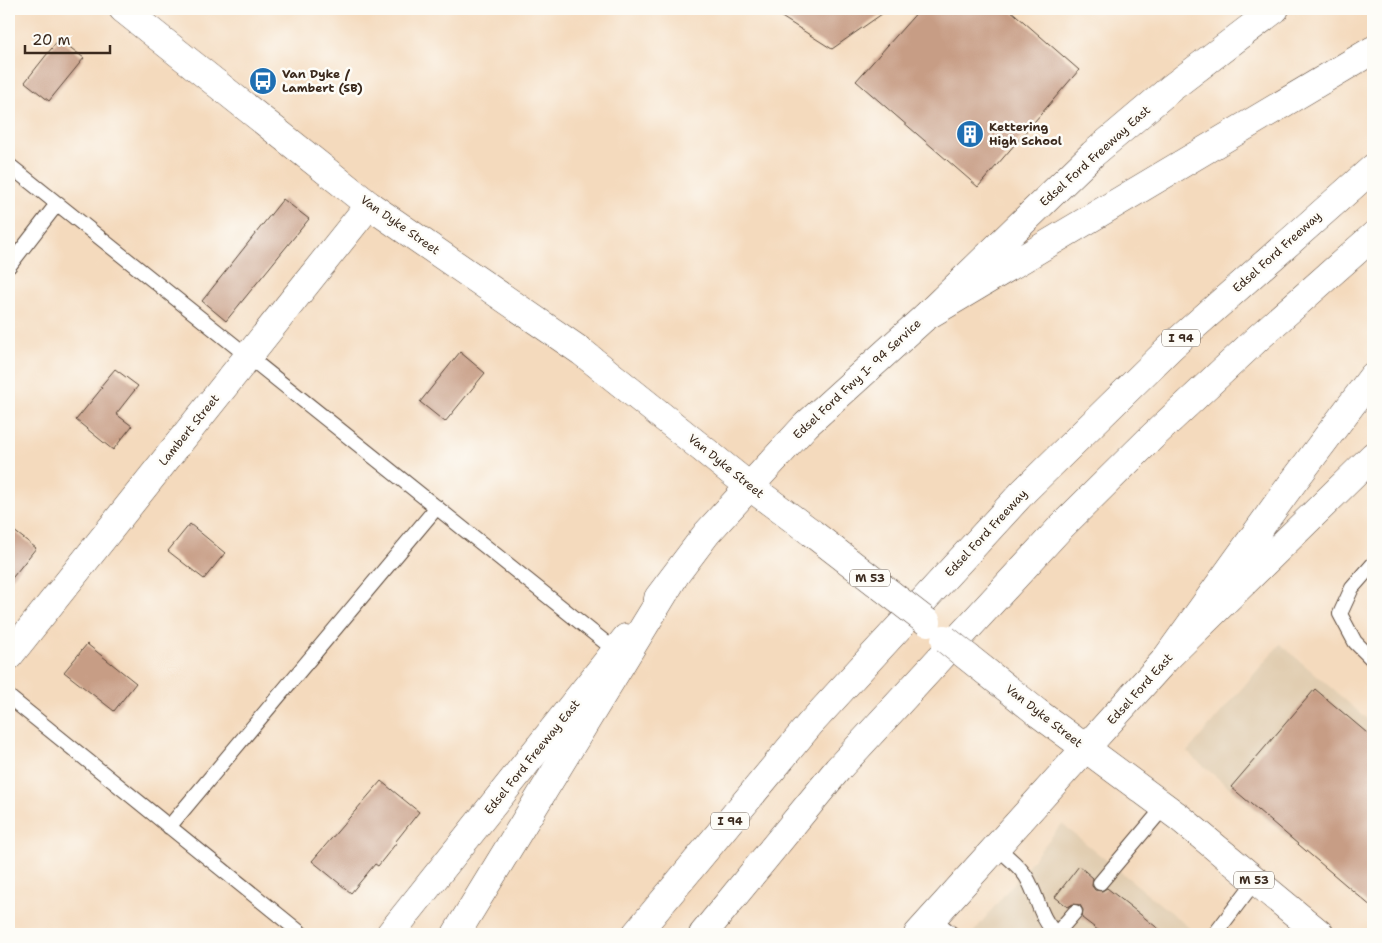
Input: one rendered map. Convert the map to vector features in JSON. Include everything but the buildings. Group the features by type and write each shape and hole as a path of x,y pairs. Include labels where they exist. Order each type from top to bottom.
{"main road":[{"name":"Van Dyke Street","path":"123,9 369,204 582,352 749,486 927,622 1038,713 1164,807 1320,934"},
{"name":"Edsel Ford Freeway East","path":"925,317 1093,154 1170,89 1275,9"},
{"path":"925,317 1373,50"},
{"name":"Edsel Ford Freeway","path":"636,934 810,724 1024,491 1172,346 1373,168"},
{"name":"Lambert Street","path":"9,656 369,204"},
{"path":"703,934 838,768 1061,527 1258,338 1373,236"},
{"name":"Edsel Ford Fwy I- 94 Service","path":"673,579 707,534 806,424 925,317"},
{"path":"1165,660 1285,493 1373,376"},
{"name":"Edsel Ford East","path":"934,929 996,847 1165,660 1373,456"},
{"name":"Edsel Ford Freeway East","path":"390,934 673,579"},
{"path":"456,934 673,579"}],"lane":[{"path":"9,165 616,651"},
{"path":"9,266 58,204"},
{"path":"169,827 437,507"},
{"path":"1373,564 1352,588 1340,614 1354,642 1373,660"},
{"path":"9,697 302,934"},
{"path":"1100,883 1164,807"},
{"path":"996,847 1022,870 1048,927 1057,934 1075,912"},
{"path":"1215,934 1255,881"}],"shaded area":[{"path":"1280,644 1373,724 1373,910 1187,752"},
{"path":"1062,824 1197,934 972,934"}],"place":[{"name":"Van Dyke / Lambert (SB)","path":"263,81"},
{"name":"Kettering High School","path":"970,134"}]}
